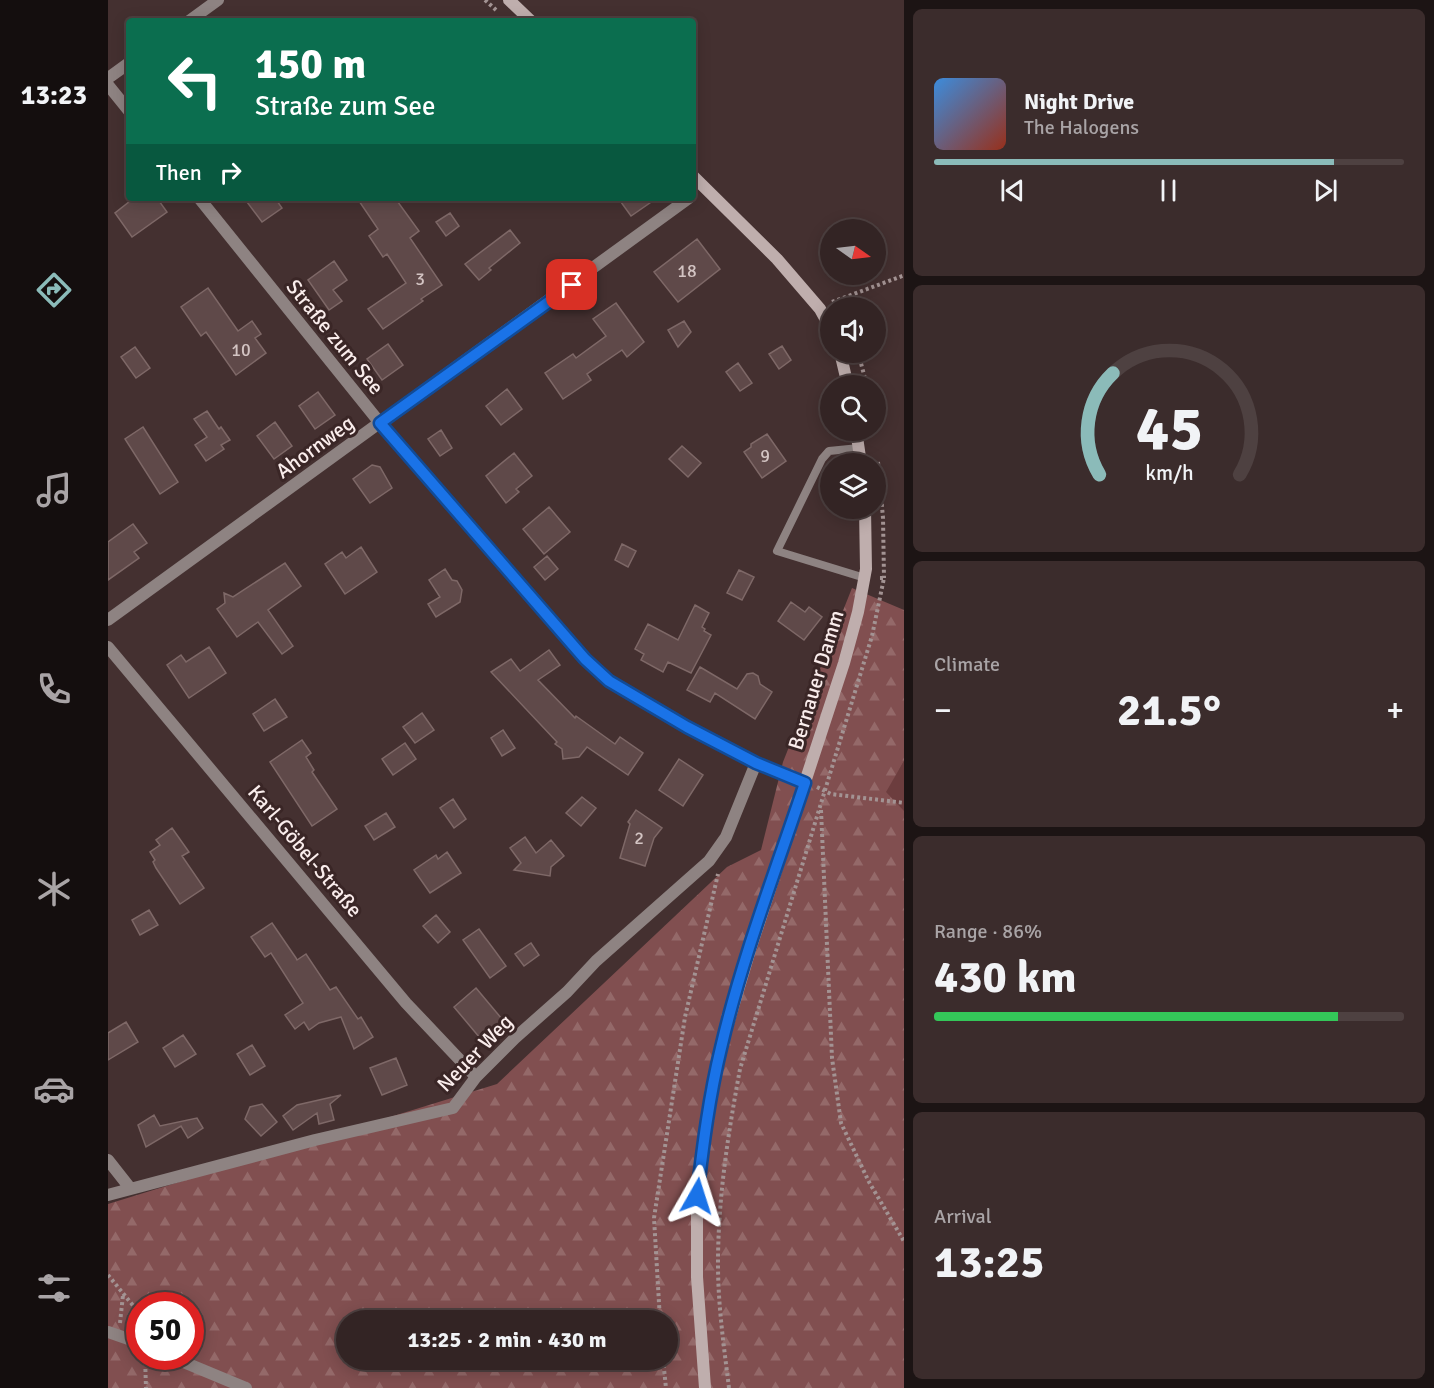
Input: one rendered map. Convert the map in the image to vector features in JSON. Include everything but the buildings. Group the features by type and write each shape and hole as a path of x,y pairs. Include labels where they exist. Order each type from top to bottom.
{"main road":[{"path":"509,0 528,18"},
{"path":"696,179 777,259 820,309"},
{"path":"858,441 860,453"},
{"name":"Bernauer Damm","path":"705,1388 696,1231 697,1196 706,1124 721,1047 729,1019 844,663 858,612 865,578 865,519"}],"street":[{"path":"193,18 219,0"},
{"path":"108,78 126,65"},
{"path":"108,85 126,107"},
{"path":"696,192 703,186"},
{"name":"Straße zum See","path":"201,201 380,423 585,659 609,681 687,727 756,763 805,783"},
{"name":"Ahornweg","path":"108,620 685,201"},
{"name":"Karl-Göbel-Straße","path":"108,647 406,1003 476,1077"},
{"name":"Neuer Weg","path":"108,1195 315,1140 453,1108 476,1077 596,961 710,861 726,837 756,763"},
{"path":"108,1160 130,1188"},
{"path":"203,1370 246,1388"}],"lane":[{"path":"859,448 829,451 822,459 777,551 865,578"}],"path":[{"path":"844,297 904,275"},
{"path":"729,1388 718,1265 719,1219 728,1133 740,1069 752,1025 862,669"},
{"path":"805,783 831,794 904,803"},
{"path":"820,806 832,1058 841,1123 869,1182 904,1243"},
{"path":"659,1310 654,1218 685,1017 718,870"},
{"path":"108,1276 126,1298"},
{"path":"113,1333 123,1294"},
{"path":"145,1370 146,1388"},
{"path":"664,1370 666,1388"}],"shaded area":[{"path":"904,761 904,812 885,792"}],"green space":[{"path":"852,588 904,610 904,761 886,792 904,811 904,1388 108,1388 108,1204 497,1084 727,867 761,850 783,762"}],"route":[{"path":"572,285 380,423 585,659 609,681 722,746 805,783 721,1047 706,1124 697,1196"}]}
